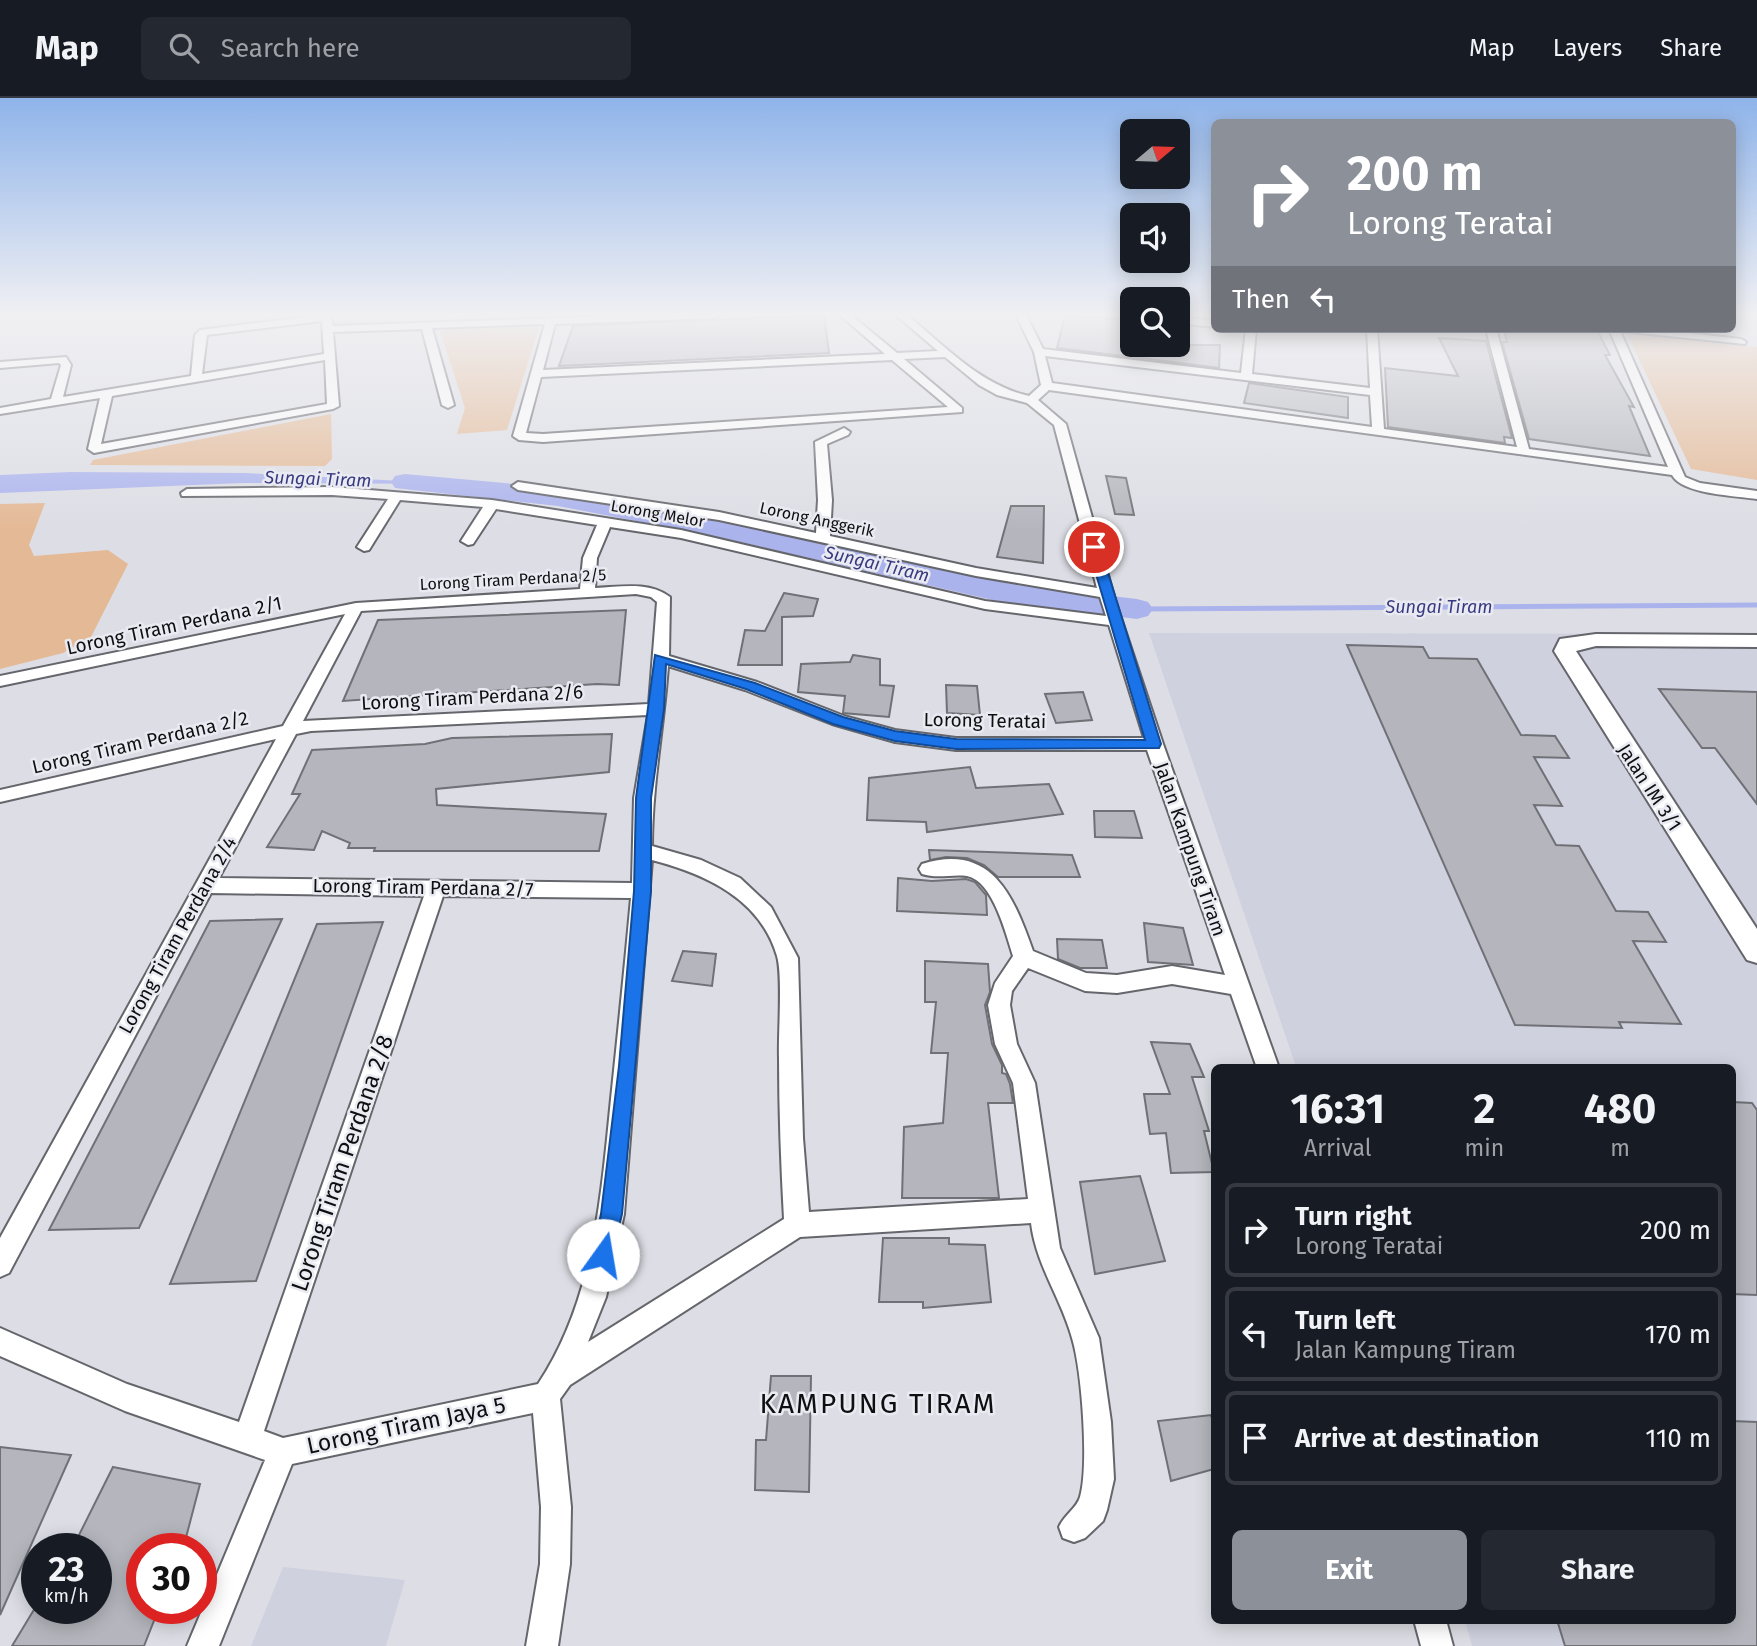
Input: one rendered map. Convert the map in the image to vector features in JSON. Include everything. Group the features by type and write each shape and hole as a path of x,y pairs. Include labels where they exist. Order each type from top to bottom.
{"street":[{"path":"57,401 60,387"},
{"path":"0,411 137,387"},
{"path":"107,392 94,449 333,406 332,387"},
{"path":"443,387 448,405"},
{"path":"532,387 519,436 543,438 958,410 931,387"},
{"path":"991,387 1031,400 1046,387"},
{"path":"1056,387 1677,472"},
{"path":"1338,387 1376,392"},
{"path":"1376,387 1378,432"},
{"path":"1507,387 1524,452"},
{"path":"1640,387 1680,479 1690,485 1757,495"},
{"name":"Jalan Kampung Tiram","path":"1031,400 1055,418 1063,431 1154,744 1267,1064"},
{"path":"823,539 825,490 821,442 845,432"},
{"name":"Lorong Anggerik","path":"517,486 558,494 637,502 823,539 976,572 1112,607"},
{"name":"Lorong Melor","path":"187,493 332,491 492,504 681,534 806,561 985,605 1112,607"},
{"path":"363,547 397,495"},
{"path":"468,541 492,504"},
{"path":"587,593 590,558 605,522"},
{"name":"Lorong Tiram Perdana 2/5","path":"356,607 646,590 662,596 665,604 660,658"},
{"name":"Lorong Tiram Perdana 2/1","path":"0,681 356,607"},
{"name":"Lorong Tiram Perdana 2/4","path":"0,1264 356,607"},
{"name":"Jalan IM 3/1","path":"1757,641 1596,640 1567,644 1565,651 1568,660 1757,952"},
{"path":"541,1646 555,1564 553,1385 593,1297 612,1214 645,851 643,798 657,709 660,658"},
{"name":"Lorong Teratai","path":"660,658 751,686 838,720 905,738 993,745 1154,744"},
{"name":"Lorong Tiram Perdana 2/6","path":"290,729 657,709"},
{"name":"Lorong Tiram Perdana 2/2","path":"0,796 290,729"},
{"path":"645,851 694,863 727,878 762,906 777,930 788,958 791,1138 797,1225"},
{"path":"929,869 971,869 989,880 1015,931 1024,957 1084,982 1117,984 1172,975 1239,986"},
{"name":"Lorong Tiram Perdana 2/7","path":"204,885 437,886 642,891"},
{"name":"Lorong Tiram Perdana 2/8","path":"247,1439 437,886"},
{"path":"1024,957 1002,989 999,1005 1006,1044 1024,1083 1034,1135 1047,1249 1086,1338 1097,1422 1099,1479 1092,1510 1074,1527"},
{"path":"553,1385 797,1225 1041,1210"},
{"path":"0,1342 125,1397 283,1452"},
{"name":"Lorong Tiram Jaya 5","path":"202,1646 283,1452 553,1385"},
{"path":"1431,1624 1437,1646"}],"shaded area":[{"path":"458,387 520,387 507,430 457,434 465,408"},
{"path":"1652,387 1757,387 1757,480 1691,469"},
{"path":"331,414 332,459 325,466 90,465 93,460"},
{"path":"45,503 29,545 34,556 108,550 128,564 91,637 63,653 0,669 0,504"},
{"path":"1149,633 1757,634 1757,1646 1472,1646 1466,1624 1736,1624 1736,1064 1295,1064"},
{"path":"283,1567 405,1580 386,1646 251,1646"}],"water":[{"path":"70,472 246,473 463,484 243,483 0,493 0,475"}],"building":[{"path":"1248,387 1279,387 1348,397 1348,418 1244,403"},
{"path":"1386,387 1498,387 1512,438 1504,437 1505,443 1388,427"},
{"path":"1515,387 1623,387 1634,407 1629,406 1650,456 1529,439"},
{"path":"1106,476 1126,478 1134,515 1115,514"},
{"path":"1011,506 1044,506 1043,563 997,557"},
{"path":"784,593 818,599 813,616 782,617 782,665 738,665 745,630 765,631"},
{"path":"626,610 619,685 597,684 343,701 378,620"},
{"path":"1347,645 1423,647 1429,658 1477,659 1521,735 1555,736 1569,758 1534,757 1562,806 1534,805 1556,845 1579,846 1616,911 1648,912 1666,942 1633,941 1681,1024 1619,1022 1622,1028 1515,1025"},
{"path":"853,655 880,659 880,685 894,686 889,717 843,713 845,696 798,692 801,664 850,662"},
{"path":"946,685 977,686 980,715 947,713"},
{"path":"1659,689 1757,692 1757,804 1715,748 1702,748"},
{"path":"1083,692 1092,720 1056,723 1045,694"},
{"path":"612,734 609,772 436,789 437,805 606,814 599,851 374,851 375,848 348,848 350,843 322,831 314,850 267,847 300,794 292,794 312,750 425,744 452,738"},
{"path":"970,767 976,788 1049,784 1063,814 927,832 926,822 867,820 869,778"},
{"path":"1094,811 1134,811 1142,838 1095,837"},
{"path":"929,850 1072,855 1080,877 998,877 984,865 967,858 946,857 930,860"},
{"path":"898,878 932,881 966,879 975,882 986,895 987,915 897,911"},
{"path":"282,919 139,1228 49,1230 210,921"},
{"path":"383,922 256,1281 170,1284 317,924"},
{"path":"1144,923 1183,928 1193,965 1148,962"},
{"path":"1057,939 1102,940 1107,968 1080,968 1058,959"},
{"path":"683,951 716,954 712,986 672,981"},
{"path":"925,961 988,964 990,992 985,1005 992,1044 1002,1065 1002,1073 1006,1074 1010,1084 1013,1103 988,1103 999,1198 902,1198 904,1127 943,1123 948,1053 931,1053 936,1002 925,1002"},
{"path":"1151,1042 1190,1044 1204,1077 1192,1077 1209,1131 1204,1131 1211,1172 1171,1173 1166,1133 1150,1134 1144,1094 1170,1094"},
{"path":"1736,1102 1752,1103 1757,1110 1757,1295 1736,1294"},
{"path":"1140,1176 1165,1261 1095,1274 1080,1182"},
{"path":"883,1238 949,1238 949,1244 985,1245 991,1302 923,1308 923,1302 879,1302"},
{"path":"771,1376 811,1376 809,1492 755,1490 756,1440 766,1440"},
{"path":"1211,1415 1211,1470 1171,1481 1158,1421"},
{"path":"1736,1421 1757,1422 1757,1646 1565,1646 1558,1624 1736,1624"},
{"path":"0,1447 71,1455 36,1533 21,1533 21,1568 0,1615"},
{"path":"113,1467 200,1484 187,1533 126,1533 126,1624 153,1624 144,1646 12,1646 25,1624 112,1624 112,1533 80,1533"}],"waterway":[{"name":"Sungai Tiram","path":"405,482 482,487 634,510 1010,594 1137,609"},
{"name":"Sungai Tiram","path":"1137,609 1757,605"}],"district":[{"name":"KAMPUNG TIRAM","path":"878,1403"}],"route":[{"path":"603,1255 612,1214 628,1066 645,851 643,798 657,709 660,658 751,686 838,720 895,736 956,744 1154,744 1094,547"}]}
